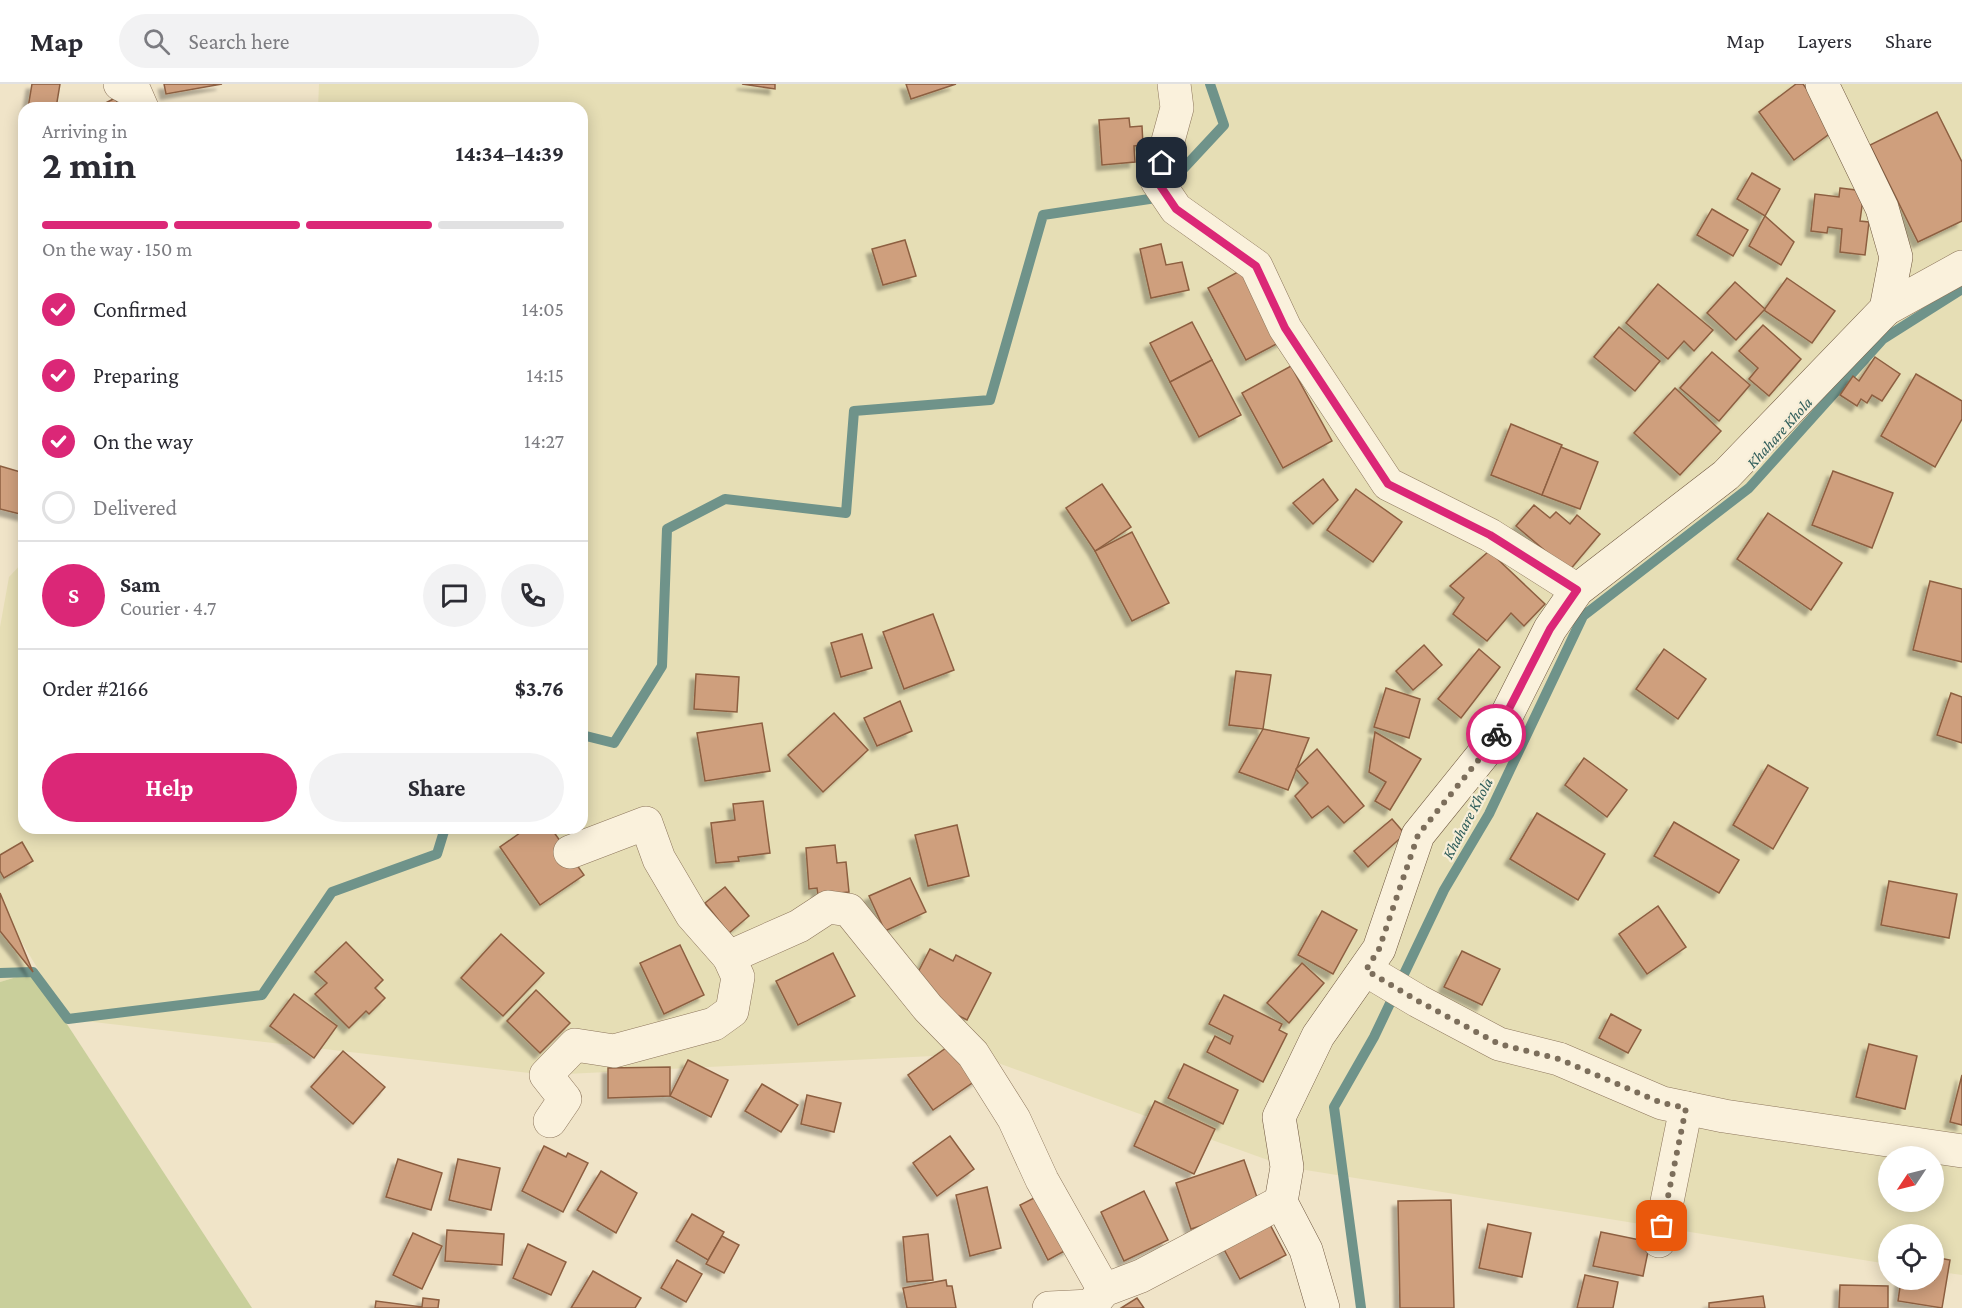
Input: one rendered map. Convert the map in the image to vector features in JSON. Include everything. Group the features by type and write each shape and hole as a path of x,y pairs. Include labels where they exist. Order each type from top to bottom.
{"street":[{"path":"120,84 135,92 139,102"},
{"path":"1174,84 1177,108 1157,181 1176,209 1256,266 1285,328 1388,484 1490,535 1577,590"},
{"path":"1822,84 1882,208 1896,257 1886,309"},
{"path":"1323,1308 1306,1250 1281,1202 1287,1167 1279,1117 1318,1036 1379,949 1418,835 1493,742 1550,629 1577,590 1726,475 1886,309 1962,267"},
{"path":"550,1121 565,1099 546,1076 575,1046 614,1051 714,1024 732,1011 738,977 729,957 687,906 659,859 646,823 570,852"},
{"path":"729,957 799,926 828,907 849,910 928,1008 974,1054 1014,1119 1042,1180 1104,1290"},
{"path":"1366,970 1418,1001 1499,1044 1559,1059 1662,1103 1747,1120 1962,1151"},
{"path":"1659,1241 1686,1108"},
{"path":"1049,1308 1091,1305 1104,1290 1141,1276 1281,1202"}],"shaded area":[{"path":"319,84 1962,84 1962,1275 1944,1272 1944,1224 1878,1224 1878,1262 1287,1167 973,1054 546,1075 68,1019 0,906 0,627 9,577 18,567 18,834 588,834 588,102 318,102"},
{"path":"0,912 33,972 0,982"}],"green space":[{"path":"33,972 252,1308 0,1308 0,982"}],"building":[{"path":"32,84 60,84 57,102 29,102"},
{"path":"164,84 222,84 166,94"},
{"path":"742,84 775,84 775,89"},
{"path":"906,84 956,84 911,99"},
{"path":"1796,84 1803,84 1836,129 1794,160 1759,112"},
{"path":"1937,112 1962,162 1962,221 1918,242 1870,145"},
{"path":"1129,118 1130,127 1142,126 1143,145 1134,146 1135,162 1102,165 1099,120"},
{"path":"1752,173 1780,189 1765,216 1737,199"},
{"path":"1840,188 1864,191 1860,221 1869,222 1865,255 1840,252 1842,229 1828,227 1827,233 1811,231 1815,194 1839,197"},
{"path":"1712,209 1748,230 1733,256 1697,235"},
{"path":"1765,216 1794,242 1781,265 1749,246"},
{"path":"905,240 916,276 883,285 872,249"},
{"path":"1161,244 1166,265 1182,262 1189,290 1151,298 1140,249"},
{"path":"1247,267 1286,339 1246,360 1208,288"},
{"path":"1787,278 1835,311 1812,343 1764,310"},
{"path":"1735,282 1765,309 1736,340 1707,313"},
{"path":"1658,284 1713,330 1694,351 1684,341 1668,359 1626,323"},
{"path":"1192,322 1212,360 1170,382 1150,343"},
{"path":"1763,325 1801,359 1769,396 1749,379 1758,368 1739,351"},
{"path":"1619,327 1660,361 1635,391 1594,357"},
{"path":"1712,352 1750,385 1719,421 1680,388"},
{"path":"1875,357 1900,374 1882,401 1872,395 1867,403 1861,399 1857,406 1840,395 1853,376 1859,381"},
{"path":"1212,360 1241,415 1199,437 1170,382"},
{"path":"1291,366 1332,441 1283,468 1242,393"},
{"path":"1916,374 1962,401 1962,419 1935,467 1881,436"},
{"path":"1675,388 1721,431 1680,475 1634,433"},
{"path":"1511,424 1562,445 1542,495 1491,475"},
{"path":"1561,447 1598,462 1580,509 1542,495"},
{"path":"0,466 18,471 18,514 0,509"},
{"path":"1833,471 1893,493 1872,548 1812,525"},
{"path":"1323,479 1338,500 1313,524 1293,503"},
{"path":"1102,484 1131,527 1095,551 1066,508"},
{"path":"1356,489 1402,522 1373,562 1327,530"},
{"path":"1534,505 1550,518 1556,512 1570,524 1577,515 1600,534 1569,571 1516,526"},
{"path":"1768,513 1842,563 1811,610 1737,559"},
{"path":"1132,532 1169,603 1132,621 1095,551"},
{"path":"1489,551 1545,604 1524,626 1511,613 1487,641 1453,614 1464,598 1450,586"},
{"path":"1930,581 1962,589 1962,662 1913,650"},
{"path":"933,614 954,670 904,689 883,632"},
{"path":"862,634 872,668 841,677 831,643"},
{"path":"1424,645 1442,665 1413,690 1396,671"},
{"path":"1479,649 1500,667 1461,718 1438,699"},
{"path":"1664,649 1706,679 1678,719 1636,689"},
{"path":"1236,671 1271,675 1263,729 1229,725"},
{"path":"696,674 739,677 737,712 694,709"},
{"path":"1386,688 1420,699 1409,738 1374,727"},
{"path":"1951,693 1962,697 1962,743 1937,735"},
{"path":"900,701 912,731 877,746 864,718"},
{"path":"834,713 868,750 823,792 788,755"},
{"path":"762,723 770,771 705,781 697,733"},
{"path":"1263,729 1309,738 1288,790 1239,772"},
{"path":"1375,732 1421,759 1390,810 1375,801 1386,782 1369,772"},
{"path":"1317,749 1364,806 1344,823 1328,806 1312,818 1295,796 1308,783 1296,769"},
{"path":"1584,758 1627,790 1607,817 1565,785"},
{"path":"1768,765 1808,788 1773,849 1733,825"},
{"path":"763,801 770,853 738,857 739,861 716,863 711,823 735,820 733,804"},
{"path":"1537,813 1605,854 1578,900 1510,859"},
{"path":"1392,819 1405,834 1368,867 1354,851"},
{"path":"1674,822 1739,860 1719,893 1654,856"},
{"path":"957,825 969,876 928,886 915,835"},
{"path":"518,834 555,834 584,875 540,905 500,847"},
{"path":"22,842 33,861 4,878 0,871 0,855"},
{"path":"835,845 837,863 846,862 849,892 818,895 817,888 809,889 806,848"},
{"path":"910,878 926,912 885,931 869,896"},
{"path":"1889,881 1957,894 1949,938 1881,925"},
{"path":"725,887 749,916 729,933 705,903"},
{"path":"0,893 33,972 0,931"},
{"path":"1658,906 1686,947 1647,974 1619,934"},
{"path":"1322,911 1357,930 1333,974 1298,955"},
{"path":"501,934 544,973 503,1016 461,978"},
{"path":"346,942 383,980 375,988 385,998 369,1014 366,1011 349,1028 315,994 327,983 315,972"},
{"path":"680,945 704,995 664,1014 640,963"},
{"path":"930,949 953,961 956,955 991,973 967,1020 932,1002 912,984"},
{"path":"1462,951 1500,969 1482,1005 1444,987"},
{"path":"833,953 855,996 798,1025 776,981"},
{"path":"1302,963 1324,983 1289,1023 1267,1003"},
{"path":"536,990 570,1023 540,1053 507,1021"},
{"path":"294,994 337,1026 314,1058 270,1026"},
{"path":"1224,995 1282,1024 1279,1030 1287,1034 1263,1082 1207,1052 1215,1036 1230,1044 1233,1036 1209,1024"},
{"path":"1611,1014 1641,1030 1628,1053 1599,1038"},
{"path":"953,1043 978,1079 933,1110 908,1075"},
{"path":"1869,1044 1917,1056 1905,1109 1856,1097"},
{"path":"343,1051 385,1087 353,1124 311,1087"},
{"path":"688,1060 728,1080 711,1117 670,1096"},
{"path":"1184,1064 1238,1090 1223,1124 1168,1098"},
{"path":"670,1067 670,1096 608,1098 608,1068"},
{"path":"1962,1075 1962,1125 1950,1122"},
{"path":"762,1084 798,1105 781,1132 745,1111"},
{"path":"807,1095 841,1103 834,1132 801,1124"},
{"path":"1155,1101 1215,1129 1194,1174 1134,1146"},
{"path":"950,1136 974,1169 937,1196 913,1163"},
{"path":"544,1146 566,1157 568,1153 588,1163 563,1212 522,1191"},
{"path":"398,1159 442,1173 431,1210 386,1197"},
{"path":"458,1159 500,1168 491,1210 449,1200"},
{"path":"1244,1160 1260,1206 1191,1229 1176,1183"},
{"path":"601,1171 637,1193 616,1233 577,1210"},
{"path":"987,1187 1001,1248 970,1256 956,1195"},
{"path":"1144,1191 1168,1240 1124,1261 1101,1212"},
{"path":"1042,1194 1070,1248 1048,1260 1020,1205"},
{"path":"1451,1200 1454,1308 1400,1308 1398,1201"},
{"path":"692,1214 724,1232 708,1260 676,1241"},
{"path":"1266,1217 1286,1255 1240,1279 1220,1242"},
{"path":"1488,1224 1531,1233 1522,1277 1479,1268"},
{"path":"447,1230 504,1234 502,1265 445,1261"},
{"path":"1601,1232 1650,1242 1643,1276 1593,1266"},
{"path":"413,1233 442,1246 422,1289 393,1275"},
{"path":"928,1234 933,1280 907,1282 903,1237"},
{"path":"722,1236 739,1245 724,1273 706,1264"},
{"path":"528,1244 566,1262 551,1295 513,1278"},
{"path":"1944,1259 1950,1260 1942,1308 1898,1301 1900,1290 1944,1290"},
{"path":"677,1260 702,1274 686,1302 661,1288"},
{"path":"593,1271 641,1298 635,1308 571,1308"},
{"path":"1585,1275 1618,1282 1613,1308 1577,1308"},
{"path":"946,1280 947,1286 952,1286 956,1308 907,1308 903,1288"},
{"path":"1840,1285 1878,1286 1878,1290 1888,1290 1888,1308 1839,1308"},
{"path":"1763,1296 1765,1308 1709,1308 1709,1303"},
{"path":"423,1298 439,1300 438,1308 375,1308 376,1301 422,1307"},
{"path":"1137,1298 1144,1308 1121,1308"}],"waterway":[{"path":"588,736 614,743 662,666 667,529 725,499 846,513 854,411 990,400 1043,215 1156,198 1224,125 1210,84"},
{"name":"Khahare Khola","path":"1361,1308 1334,1107 1374,1037 1444,890 1489,814 1583,616 1749,488 1883,339 1962,289"},
{"path":"0,973 33,972 68,1019 262,995 332,892 437,854 443,834"}],"way so far":[{"path":"1496,734 1493,742 1418,835 1379,949 1366,970 1418,1001 1499,1044 1559,1059 1662,1103 1686,1108 1662,1226"}],"route":[{"path":"1162,163 1157,181 1176,209 1256,266 1285,328 1388,484 1490,535 1577,590 1550,629 1496,734"}]}
